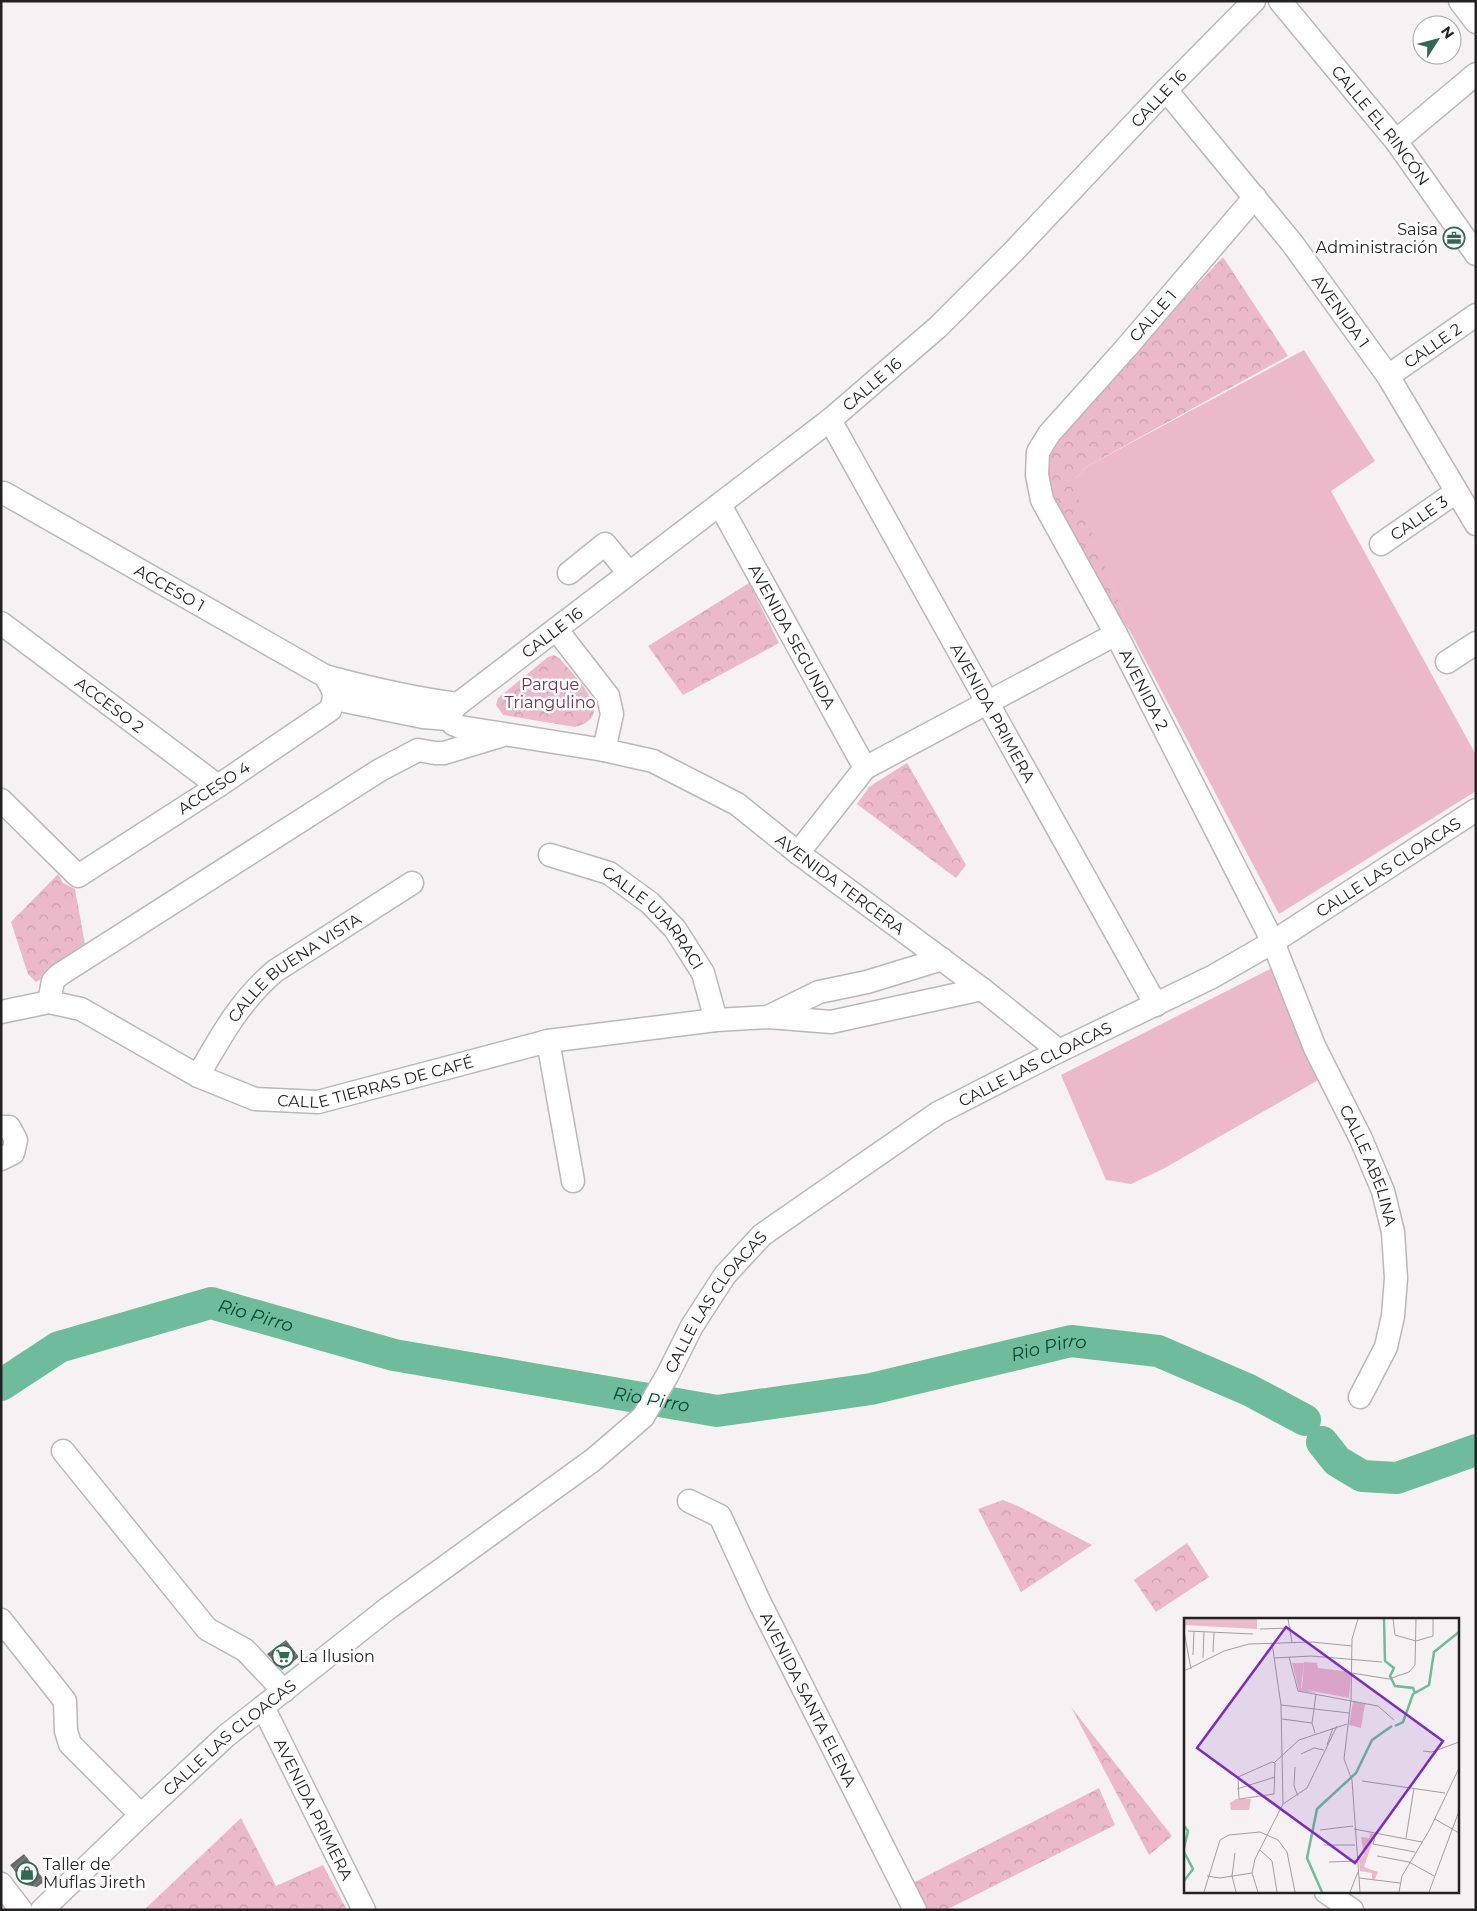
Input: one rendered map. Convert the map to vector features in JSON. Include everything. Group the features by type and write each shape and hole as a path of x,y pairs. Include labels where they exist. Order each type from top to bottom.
{"street":[{"name":"CALLE 16","path":"418,750 430,733 556,629 830,420 938,327 1014,252 1166,90 1254,1"},
{"name":"CALLE EL RINCÓN","path":"1280,1 1396,141 1476,254"},
{"path":"1460,1 1476,22"},
{"path":"1396,141 1476,74"},
{"name":"AVENIDA 1","path":"1166,90 1292,243 1388,376 1476,524"},
{"name":"CALLE 1","path":"1049,434 1126,348 1255,197"},
{"name":"CALLE 2","path":"1388,376 1476,315"},
{"name":"AVENIDA PRIMERA","path":"830,420 1156,1005"},
{"name":"AVENIDA 2","path":"1049,434 1038,452 1037,475 1042,500 1116,634 1273,942"},
{"name":"ACCESO 1","path":"1,493 4,492 331,688 359,686 425,699 454,712"},
{"name":"CALLE 3","path":"1381,544 1456,492"},
{"name":"AVENIDA SEGUNDA","path":"720,505 865,768"},
{"path":"570,573 605,544 629,572"},
{"name":"ACCESO 2","path":"1,623 218,786"},
{"path":"556,629 608,696 612,714 604,750"},
{"path":"798,853 865,768 1116,634"},
{"path":"1447,662 1476,643"},
{"name":"ACCESO 4","path":"1,800 78,876 218,786 330,710 331,688"},
{"name":"AVENIDA TERCERA","path":"454,712 453,724 460,727 604,750 653,761 736,804 798,853 982,989 1059,1051"},
{"path":"49,1002 52,981 58,975 380,770 418,750 444,753 508,734"},
{"name":"CALLE LAS CLOACAS","path":"42,1910 141,1814 226,1736 407,1593 594,1460 643,1417 668,1374 692,1326 725,1275 762,1235 938,1113 1059,1051 1156,1005 1273,942 1476,810"},
{"name":"CALLE UJARRACI","path":"550,855 609,873 650,903 676,929 703,973 716,1020"},
{"name":"CALLE BUENA VISTA","path":"198,1076 229,1023 255,988 275,972 412,883"},
{"name":"CALLE ABELINA","path":"1273,942 1315,1048 1360,1139 1383,1191 1394,1232 1396,1278 1393,1316 1386,1347 1360,1397"},
{"name":"CALLE TIERRAS DE CAFÉ","path":"769,1017 819,992 868,982 942,959"},
{"name":"CALLE TIERRAS DE CAFÉ","path":"1,1012 49,1002 81,1009 198,1076 255,1099 318,1102 548,1041 716,1020 769,1017 831,1022 982,989"},
{"path":"548,1041 573,1181"},
{"path":"1,1127 9,1127 16,1140 13,1153 1,1159"},
{"path":"62,1451 207,1629 245,1650 284,1691"},
{"name":"AVENIDA SANTA ELENA","path":"689,1501 720,1516 764,1612 915,1910"},
{"path":"1,1620 65,1701 66,1731 70,1744 141,1814"},
{"name":"AVENIDA PRIMERA","path":"263,1707 364,1910"},
{"path":"1,1884 21,1910"},
{"path":"1329,1894 1352,1910"}],"green space":[{"path":"1223,257 1288,356 1086,467 1076,478 1076,492 1131,633 1094,580 1049,499 1047,463 1056,437 1108,385"},
{"path":"1304,350 1375,461 1331,491 1476,755 1476,791 1279,914 1131,633 1075,492 1076,478 1086,467"},
{"path":"749,583 779,643 683,695 648,646"},
{"name":"Parque Triangulino","path":"554,655 570,670 589,694 594,710 592,717 584,724 575,727 503,715 496,705 498,698 548,657"},
{"path":"907,763 966,865 956,878 857,804 869,787"},
{"path":"58,874 63,883 75,889 86,950 36,982 28,974 11,922"},
{"path":"1272,968 1320,1079 1163,1169 1131,1184 1106,1180 1061,1075"},
{"path":"1003,1500 1092,1545 1021,1592 978,1509"},
{"path":"1187,1543 1209,1577 1156,1612 1134,1580"},
{"path":"1071,1707 1172,1836 1149,1855"},
{"path":"1099,1788 1115,1825 946,1910 926,1910 913,1883"},
{"path":"241,1818 276,1886 323,1865 347,1910 144,1910"}],"building":[{"name":"La Ilusion","path":"286,1640 299,1657 282,1670 267,1654"},
{"name":"Taller de Muflas Jireth","path":"24,1854 45,1881 37,1887 26,1885 10,1865"}],"waterway":[{"name":"Rio Pirro","path":"1,1385 59,1347 211,1303 394,1355 717,1411 871,1389 1071,1341 1158,1351 1249,1390 1305,1420"},
{"name":"Rio Pirro","path":"1322,1442 1337,1461 1362,1476 1397,1478 1476,1450"}],"place":[{"name":"Saisa Administración","path":"1454,238"},
{"name":"La Ilusion","path":"283,1656"},
{"name":"Taller de Muflas Jireth","path":"27,1873"}]}
